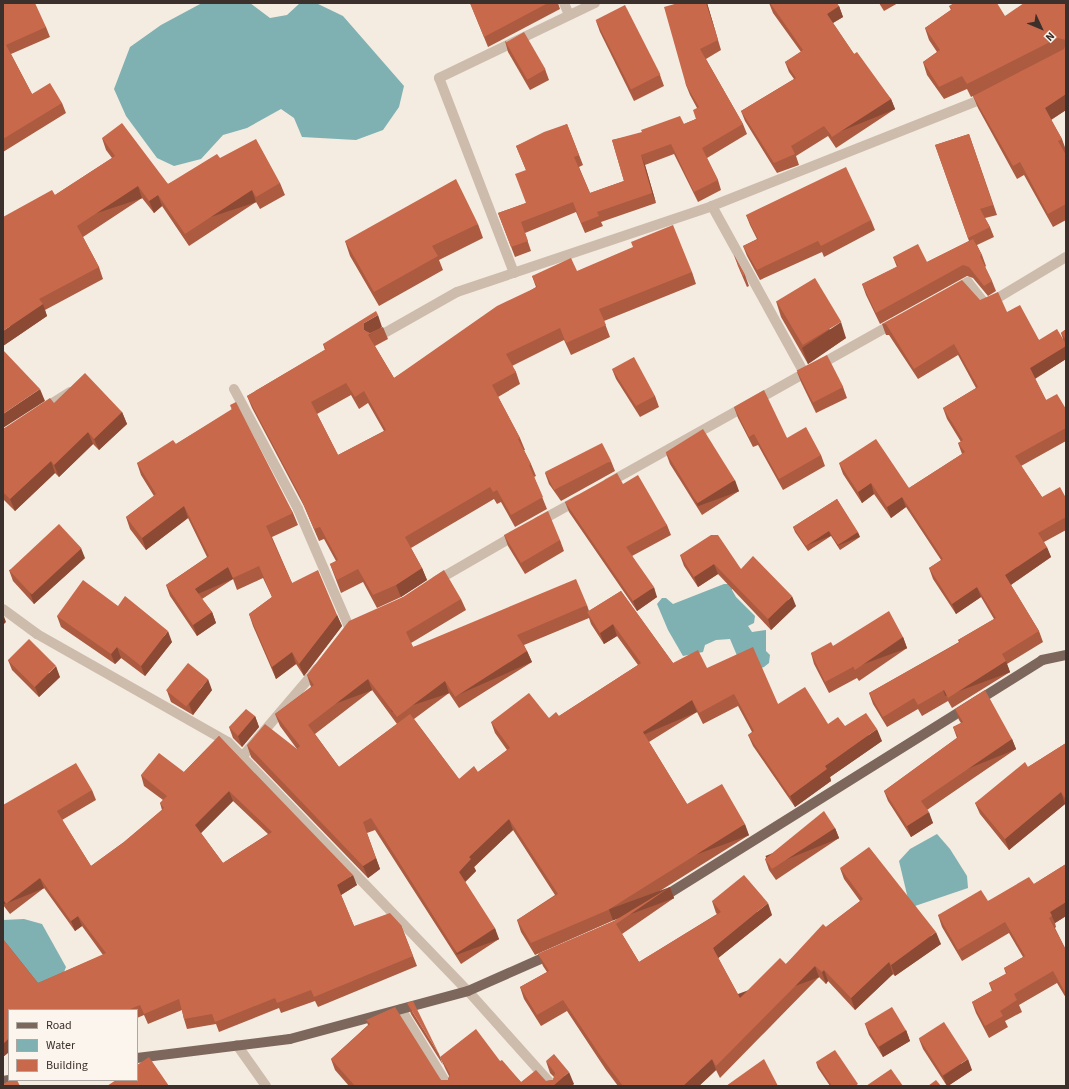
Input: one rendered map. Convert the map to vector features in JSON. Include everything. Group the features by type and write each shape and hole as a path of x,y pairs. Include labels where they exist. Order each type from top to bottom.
{"main road":[{"path":"648,906 1042,660 1066,655"},
{"path":"138,1058 290,1039 468,991 559,951"}],"street":[{"path":"564,3 569,15"},
{"path":"514,273 439,78 594,3"},
{"path":"374,339 456,292 712,206 998,93"},
{"path":"712,206 804,373"},
{"path":"948,294 968,282 986,304 1066,258"},
{"path":"426,586 907,316"},
{"path":"36,414 82,384"},
{"path":"234,389 298,509 349,627"},
{"path":"3,609 37,634 228,742 468,991 553,1086"},
{"path":"341,638 349,627 362,622"},
{"path":"242,757 326,660"},
{"path":"400,1009 448,1086"},
{"path":"237,1045 266,1086"}],"water":[{"path":"202,3 250,3 270,18 287,15 300,3 316,3 343,16 404,86 399,107 383,130 356,140 302,137 294,118 281,109 247,128 223,135 201,159 174,166 157,158 126,116 114,89 130,47 161,25"},
{"path":"724,584 732,584 732,590 736,597 755,616 754,623 748,626 752,632 766,630 766,651 770,655 769,663 764,667 753,671 738,658 730,639 716,640 705,645 703,652 683,656 668,630 657,604 662,598 666,598 673,604"},
{"path":"937,834 950,849 967,876 968,888 915,906 909,903 899,861 910,849"},
{"path":"24,919 42,924 66,967 64,972 31,993 3,972 3,920"}],"building":[{"path":"3,3 35,3 46,27 6,45 32,94 50,83 62,103 3,139"},
{"path":"470,3 548,3 484,37"},
{"path":"678,3 706,3 718,40 700,49 743,124 702,148 718,180 694,192 671,144 641,155 652,193 597,212 599,216 581,223 573,202 521,222 528,241 511,247 498,213 526,203 515,174 526,170 516,146 544,132 567,124 579,155 574,157 590,193 624,181 612,140 642,132 641,130 680,116 684,124 696,119 693,110 699,107 686,85 664,7"},
{"path":"770,3 837,3 839,6 827,14 854,54 857,52 891,99 832,137 824,126 791,146 795,154 774,163 741,111 796,78 785,62 803,50"},
{"path":"954,3 997,3 1005,16 1024,3 1066,3 1066,40 1058,38 967,84 962,76 939,87 923,62 940,50 925,28 952,9 949,6"},
{"path":"625,5 660,74 631,89 596,20"},
{"path":"524,32 546,69 527,80 506,42"},
{"path":"1066,43 1066,94 1045,108 1062,139 1058,141 1066,155 1066,204 1048,214 1020,162 1013,166 973,96 1064,49"},
{"path":"122,123 168,184 217,154 220,158 256,139 280,183 256,197 252,190 185,234 158,195 149,201 138,186 77,226 99,267 39,299 43,304 3,331 3,217 52,190 55,195 115,156 102,138"},
{"path":"969,134 993,205 980,209 990,227 968,238 935,145"},
{"path":"846,167 871,220 821,246 818,241 757,270 743,246 758,239 746,215"},
{"path":"456,179 478,224 432,246 438,256 374,292 345,241"},
{"path":"673,225 692,272 599,309 606,325 566,343 560,328 506,354 516,372 492,385 520,438 518,439 531,464 529,465 543,497 511,515 497,490 493,492 490,487 405,537 422,568 396,585 373,595 358,569 337,580 330,564 338,560 320,527 314,529 299,494 247,396 326,349 323,344 376,311 378,315 364,323 364,330 370,333 383,327 368,335 394,378 497,306 537,287 532,276 571,258 577,271 633,247 631,242","holes":["346,383 355,397 364,391 386,430 338,455 311,402"]},
{"path":"973,239 982,255 980,256 992,281 984,286 969,267 963,265 876,313 862,284 898,266 893,257 918,244 927,262"},
{"path":"734,255 745,275 743,276"},
{"path":"815,278 841,322 803,345 776,301"},
{"path":"962,280 980,300 998,292 1007,312 1020,305 1039,340 1057,329 1066,344 1066,346 1030,368 1046,400 1057,394 1066,409 1066,428 1015,456 1042,497 1060,487 1066,498 1066,517 1038,533 1047,547 1005,575 1039,631 1002,654 1006,661 948,698 944,690 918,705 914,698 883,717 869,693 960,642 958,640 996,618 977,587 952,604 929,568 943,559 902,497 887,507 871,483 858,492 839,463 876,439 909,488 965,452 958,443 963,440 943,408 978,387 954,344 914,369 886,324 882,324"},
{"path":"1066,329 1066,340 1061,333"},
{"path":"3,350 40,389 3,414"},
{"path":"827,355 843,387 813,403 797,370"},
{"path":"634,357 655,396 636,406 612,369"},
{"path":"85,373 122,412 94,439 88,432 54,465 51,461 10,499 3,492 3,429 50,398 54,403"},
{"path":"764,390 787,438 806,427 821,455 779,479 754,434 749,437 734,407"},
{"path":"236,402 293,513 266,526 292,583 318,570 337,615 299,664 292,652 272,667 249,614 272,597 259,566 233,578 228,567 195,589 212,612 193,625 166,585 209,556 184,506 142,538 126,517 156,494 137,463 173,440 176,444 232,409 230,405"},
{"path":"703,429 735,480 697,503 666,452"},
{"path":"602,443 611,461 554,490 545,472"},
{"path":"617,473 623,484 638,475 667,525 626,547 654,587 633,601 565,502"},
{"path":"837,499 858,532 838,545 829,531 806,546 793,527"},
{"path":"548,511 560,540 521,563 504,535"},
{"path":"59,524 82,548 32,595 9,570"},
{"path":"711,535 718,535 741,569 753,556 792,596 768,619 714,564 694,577 680,555"},
{"path":"444,570 461,599 406,632 413,647 576,579 587,605 517,635 527,651 455,697 445,681 397,717 368,679 308,725 339,767 410,714 459,779 474,766 478,772 510,748 491,722 529,693 549,718 556,712 559,716 641,663 613,624 600,633 587,612 621,591 673,663 698,650 707,668 753,647 778,704 805,687 828,724 838,717 845,726 866,713 877,729 825,766 827,769 790,796 748,735 754,731 734,694 699,713 692,700 643,732 687,804 722,784 745,824 608,910 531,943 517,920 558,894 509,819 469,857 471,859 459,872 495,928 457,953 371,818 363,822 376,858 363,866 247,745 265,724 297,749 300,746 275,714 314,685 307,675 349,621 403,597"},
{"path":"83,580 118,606 125,596 168,631 141,666 117,647 111,654 57,616"},
{"path":"889,611 903,637 855,670 853,667 825,682 811,653 831,642 833,646"},
{"path":"29,639 56,666 35,687 8,660"},
{"path":"188,663 208,679 186,707 166,690"},
{"path":"985,690 1012,739 921,801 929,812 907,826 884,791 958,737 953,727 963,722 955,709"},
{"path":"246,709 255,716 238,736 229,727"},
{"path":"219,736 353,875 337,885 354,926 390,913 401,925 413,956 314,997 311,990 277,1003 275,998 215,1022 212,1014 184,1019 179,999 144,1014 140,1005 130,1009 8,1009 8,1039 3,1044 3,939 38,983 106,953 78,916 71,921 40,878 6,904 3,899 3,805 76,763 92,790 57,811 91,866 124,842 164,808 160,803 167,796 141,775 159,753 184,772","holes":["229,791 272,832 223,863 195,825"]},
{"path":"1066,743 1066,800 1061,792 1005,839 975,803 1025,762 1028,767"},
{"path":"824,811 835,828 772,869 765,859"},
{"path":"869,847 936,932 891,965 889,962 851,998 824,970 822,972 815,966 716,1066 712,1059 683,1086 623,1086 602,1058 563,1000 537,1015 520,987 549,971 538,954 614,921 670,887 616,924 639,962 721,912 712,901 744,875 768,903 713,948 740,998 780,958 786,964 823,924 826,927 863,899 840,868"},
{"path":"1066,864 1066,902 1050,912 1052,916 1049,918 1066,950 1066,994 1053,971 1014,994 1017,1000 1000,1011 1003,1016 985,1026 972,1002 993,990 989,983 1007,973 1004,968 1025,956 1005,922 958,950 938,915 981,890 988,901 1029,877 1034,884"},
{"path":"413,1001 439,1054 407,1003"},
{"path":"395,1007 441,1080 448,1080 450,1074 440,1057 476,1029 500,1061 502,1060 521,1082 536,1070 546,1081 553,1080 555,1073 546,1061 554,1054 569,1072 553,1086 355,1086 331,1059 370,1024 366,1020"},
{"path":"892,1007 906,1030 878,1047 865,1023"},
{"path":"944,1022 968,1059 943,1075 919,1038"},
{"path":"835,1050 858,1084 855,1086 832,1086 816,1062"},
{"path":"149,1057 169,1086 107,1086 114,1081 138,1081 138,1064"},
{"path":"764,1059 778,1086 726,1086"},
{"path":"891,1069 903,1086 866,1086"},
{"path":"936,1080 941,1086 928,1086"},
{"path":"9,1081 18,1081 20,1086 3,1086 3,1084"}]}
